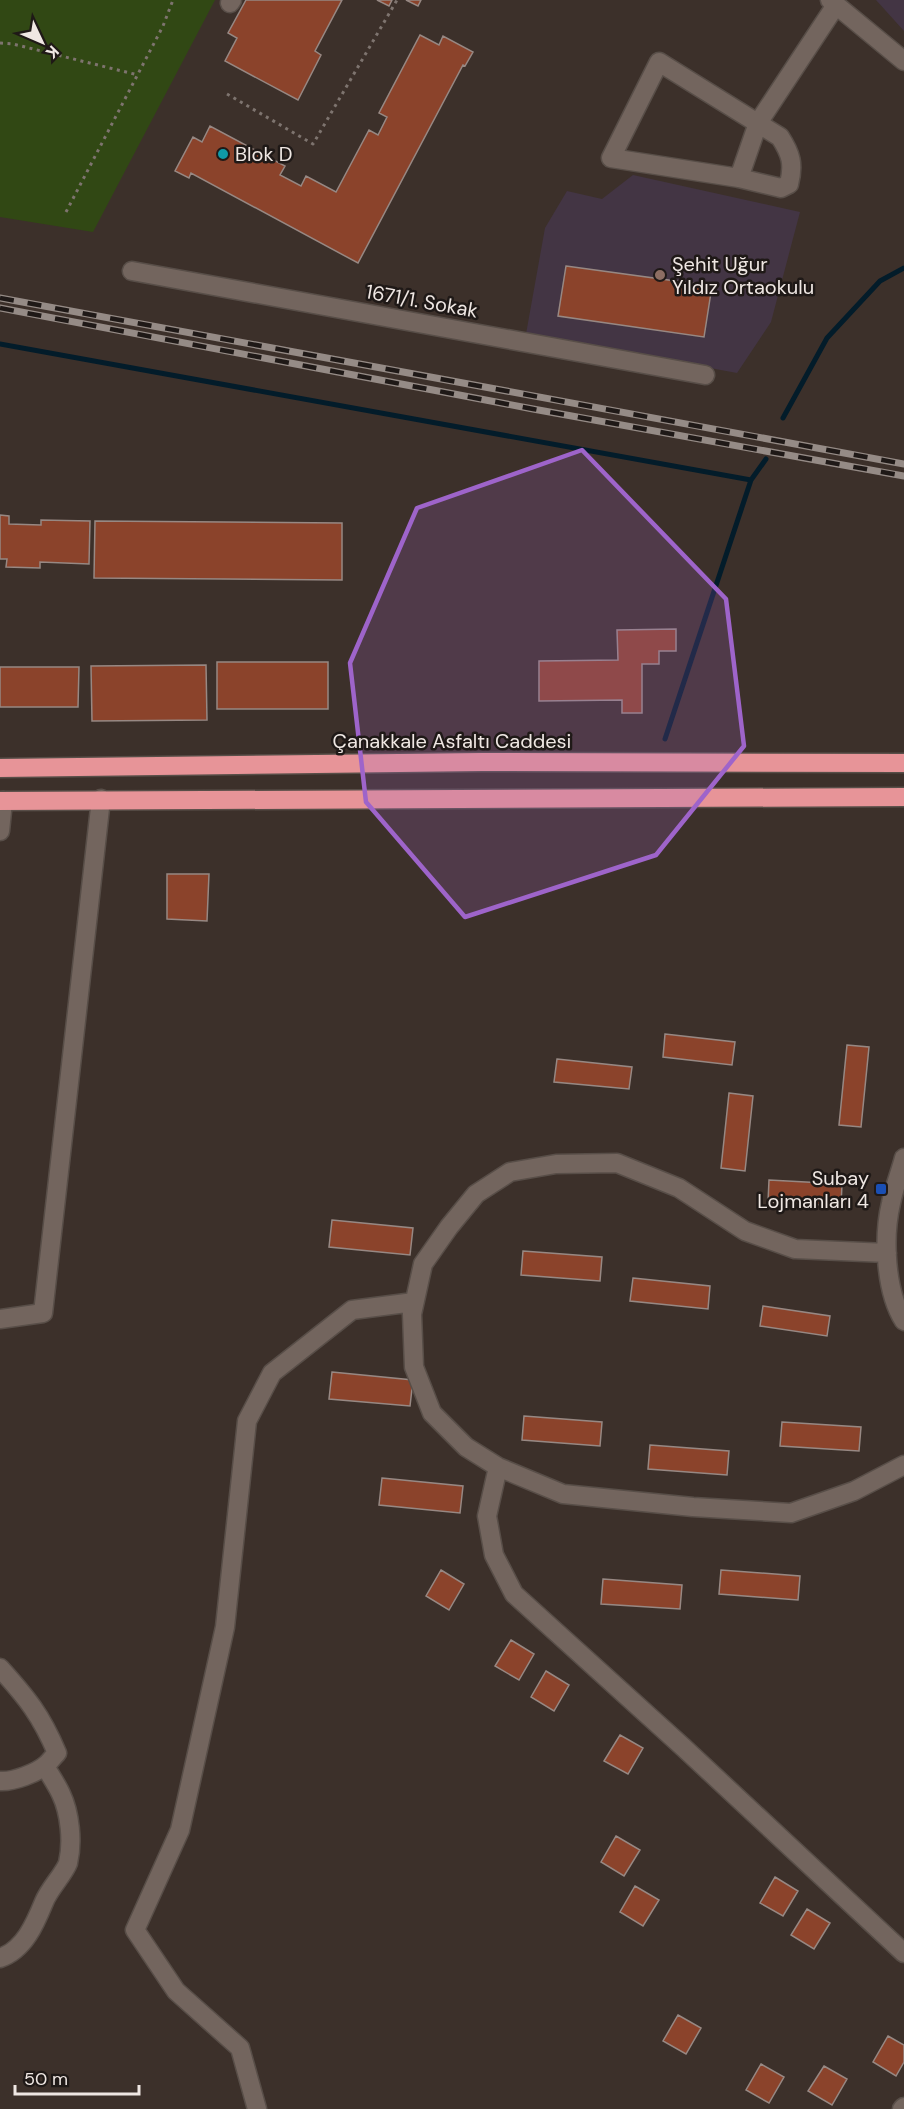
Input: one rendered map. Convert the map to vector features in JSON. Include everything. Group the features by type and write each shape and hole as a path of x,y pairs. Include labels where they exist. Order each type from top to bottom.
{"highway":[{"name":"Çanakkale Asfaltı Caddesi","path":"0,768 482,762 904,764"},
{"path":"2,801 900,799"}],"street":[{"path":"739,178 758,123 833,2 904,62"},
{"path":"659,62 758,123 780,137 787,148 793,168 789,184 781,188 739,178 611,158 659,62"},
{"name":"1671/1. Sokak","path":"132,271 705,375"},
{"path":"0,1318 43,1313 101,800"},
{"path":"0,831 2,801"},
{"path":"904,1158 890,1204 886,1253 889,1277 904,1321"},
{"path":"886,1253 795,1249 746,1231 679,1188 617,1163 556,1164 510,1172 476,1194 448,1227 423,1264 412,1314 414,1367 432,1413 466,1447 498,1467 564,1494 693,1507 791,1513 854,1491 904,1465"},
{"path":"257,2109 240,2048 176,1991 135,1930 180,1830 225,1627 247,1420 273,1373 352,1310 414,1302"},
{"path":"498,1467 487,1516 494,1555 514,1594 684,1748 904,1953"},
{"path":"0,1668 31,1702 57,1753 45,1766 26,1775 0,1781"},
{"path":"0,1958 8,1955 21,1943 37,1923 45,1899 67,1865 70,1847 68,1821 62,1795 45,1766"}],"path":[{"path":"66,212 163,26 173,0"},
{"path":"227,94 313,144 397,0"},
{"path":"0,43 138,75"}],"highlighted area":[{"path":"582,450 726,599 744,746 656,855 465,917 366,802 350,663 417,508"}],"shaded area":[{"path":"876,0 904,0 904,31"},
{"name":"Şehit Uğur Yıldız Ortaokulu","path":"633,175 800,212 771,322 737,373 526,334 545,228 567,191 602,199"}],"green space":[{"path":"0,0 215,0 93,232 0,217"}],"building":[{"path":"246,0 342,0 315,51 321,55 298,100 225,61 237,38 228,33"},
{"path":"377,0 392,0 389,6"},
{"path":"406,0 421,0 418,6"},
{"name":"Blok D","path":"420,35 439,45 443,36 473,52 465,66 463,65 358,263 191,173 189,178 175,171 193,137 202,142 210,126 285,166 280,175 301,186 306,176 336,192 369,130 378,135 387,117 379,113"},
{"path":"566,266 712,286 704,337 558,316"},
{"path":"0,515 9,516 9,524 41,525 41,520 90,521 89,564 40,562 40,568 6,567 7,559 0,559"},
{"path":"95,521 342,523 342,580 94,578"},
{"path":"676,629 676,651 659,651 659,664 642,664 642,713 622,713 622,700 539,701 539,661 618,660 617,630"},
{"path":"217,662 328,662 328,709 217,709"},
{"path":"206,665 207,720 92,721 91,666"},
{"path":"0,667 79,667 78,707 0,707"},
{"path":"167,874 209,874 207,921 167,919"},
{"path":"665,1034 735,1042 732,1065 663,1057"},
{"path":"847,1045 869,1047 861,1127 839,1125"},
{"path":"557,1059 632,1067 629,1089 554,1082"},
{"path":"729,1093 753,1096 745,1171 721,1168"},
{"path":"769,1180 842,1184 841,1206 768,1202"},
{"path":"332,1220 413,1228 410,1255 329,1247"},
{"path":"523,1251 602,1257 600,1281 521,1275"},
{"path":"633,1278 710,1286 708,1309 630,1301"},
{"path":"763,1306 830,1316 827,1336 760,1326"},
{"path":"332,1372 413,1380 410,1406 329,1399"},
{"path":"524,1416 602,1422 600,1446 522,1440"},
{"path":"782,1422 861,1427 859,1451 780,1446"},
{"path":"650,1445 729,1451 727,1475 648,1469"},
{"path":"382,1478 463,1486 460,1513 379,1505"},
{"path":"441,1570 464,1584 449,1610 426,1596"},
{"path":"721,1570 800,1576 798,1600 719,1594"},
{"path":"603,1579 682,1585 680,1609 601,1604"},
{"path":"511,1640 534,1654 519,1680 495,1666"},
{"path":"546,1671 569,1685 554,1711 531,1697"},
{"path":"620,1735 643,1748 628,1774 604,1761"},
{"path":"616,1836 640,1850 624,1876 601,1862"},
{"path":"775,1877 798,1891 783,1916 760,1903"},
{"path":"635,1886 659,1900 643,1926 620,1912"},
{"path":"807,1909 830,1923 814,1949 791,1935"},
{"path":"678,2015 701,2028 686,2054 663,2041"},
{"path":"888,2036 904,2045 904,2062 896,2076 873,2062"},
{"path":"761,2064 784,2077 769,2103 746,2090"},
{"path":"824,2066 847,2079 832,2105 808,2091"}],"waterway":[{"path":"783,418 827,338 880,281 904,268"},
{"path":"0,344 751,480 766,459"},
{"path":"665,739 751,480"}],"railway":[{"path":"0,298 904,464"},
{"path":"0,308 533,409 904,476"}],"place":[{"name":"Blok D","path":"223,154"},
{"name":"Şehit Uğur Yıldız Ortaokulu","path":"660,275"},
{"name":"Subay Lojmanları 4","path":"881,1189"}]}
